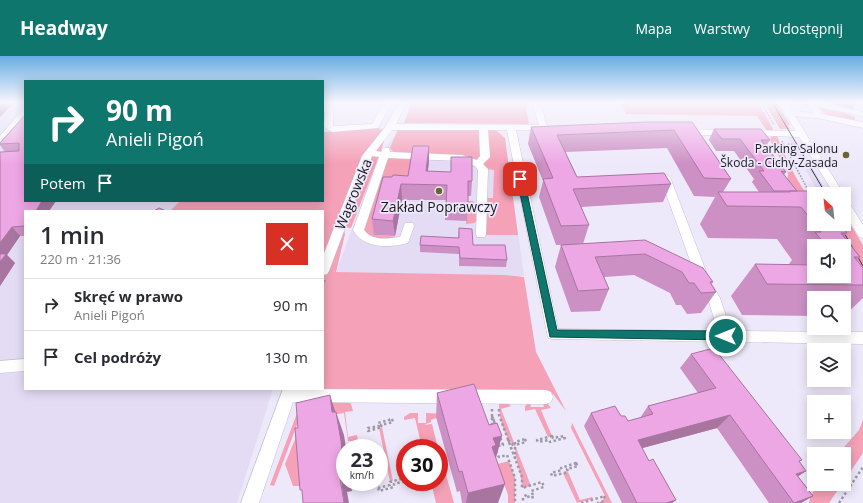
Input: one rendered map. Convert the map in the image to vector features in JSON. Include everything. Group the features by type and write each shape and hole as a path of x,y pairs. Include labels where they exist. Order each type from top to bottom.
{"street":[{"path":"0,141 16,123"},
{"path":"328,123 328,127 332,129 375,126 377,123"},
{"name":"Wagrowska","path":"324,268 353,191 370,153 392,123"},
{"path":"542,123 544,128"},
{"path":"795,123 834,187"},
{"path":"852,123 863,125"},
{"path":"390,127 559,128"},
{"path":"478,164 485,157 483,127"},
{"path":"511,128 553,334 863,338"},
{"path":"675,132 802,134"},
{"path":"370,153 462,158 478,164 483,170 481,234"},
{"path":"386,153 358,230 361,236 368,240 394,242 404,240 409,226"},
{"path":"665,177 703,280 714,298 726,336"},
{"path":"851,214 863,234"},
{"path":"0,367 24,365"},
{"path":"250,503 289,392 546,397"}],"path":[{"path":"773,123 807,189"},
{"path":"492,402 492,416 503,445 495,447 499,457 506,455 513,472 515,478 516,503"},
{"path":"499,402 499,415 522,477 523,489 542,482 544,487 531,491 534,497 529,498 527,494 523,498 523,503"},
{"path":"495,422 492,416 492,425 497,429"},
{"path":"392,420 393,422 382,425 382,428 368,431 368,428 379,426 378,423 392,420"},
{"path":"552,436 553,438 564,436 565,438 550,442 549,440 538,442 537,440 552,436"},
{"path":"513,452 508,440 515,447 515,458"},
{"path":"576,463 578,466 567,469 568,472 552,476 551,473 562,470 561,468 576,463"},
{"path":"839,503 863,467"},
{"path":"404,478 405,480 394,484 394,487 379,491 378,488 390,485 390,482 404,478"},
{"path":"581,503 605,496 602,502 597,503"}],"shaded area":[{"path":"0,123 24,123 24,202 258,202 256,210 24,210 24,390 273,390 237,503 0,503"},
{"path":"404,123 529,123 529,124"},
{"path":"762,123 770,123 774,131 767,131"},
{"path":"776,123 789,123 790,125 787,125 790,129 780,129"},
{"path":"380,128 379,130 388,128 380,154 351,228 343,227 345,234 336,272 505,275 524,277 536,352 566,411 553,394 518,390 502,390 500,392 306,390 324,390 324,210 171,210 179,202 324,202 324,132"},
{"path":"398,129 496,130 505,138 518,235 486,235 484,232 485,198 493,198 494,170 486,169 482,163 469,157 394,153 390,148"},
{"name":"Zakład Poprawczy","path":"401,129 505,138 524,276 336,272 380,154"},
{"path":"772,136 777,136 793,172 807,194 807,199 787,184 788,173 770,139"},
{"path":"787,136 795,139 824,187 815,187"},
{"path":"429,157 429,160 425,160 411,179 405,183 374,235 400,237 386,240 371,237 362,233 386,160 390,158"},
{"path":"467,201 473,201 478,206 477,221 474,223 466,224"},
{"path":"851,225 863,245 863,277 851,256 851,239 841,239 837,231 851,231"},
{"path":"302,400 306,401 274,486 270,485"},
{"path":"331,402 349,402 353,411 345,412 348,437 357,435 358,439 348,439 344,413 331,415"},
{"path":"499,402 508,403 511,406 501,409 531,486 522,488 515,447 507,437 502,426"},
{"path":"530,402 531,407 544,407 543,402 548,404 551,408 541,410 552,436 548,437 535,409 525,411 525,406"},
{"path":"306,412 303,486 293,486 285,464"},
{"path":"410,413 418,413 418,423 426,423 426,413 447,414 431,420 431,422 424,425 432,424 436,439 420,439 415,418 404,420 404,417"},
{"path":"863,420 863,453 851,471 851,447 844,447 859,430"},
{"path":"572,423 612,503 597,503 602,501 605,496 571,428"},
{"path":"382,427 384,439 381,439 379,428"},
{"path":"388,456 393,481 390,482 388,472"},
{"path":"509,461 515,478 515,503 508,503 508,495 497,464"},
{"path":"568,472 580,500 592,497 593,499 577,503 563,473"},
{"path":"448,482 454,503 436,503 433,491 448,491"},
{"path":"814,491 837,491 829,503 809,503 810,497"}],"building":[{"path":"18,123 24,123 24,202 41,202 37,210 24,210 24,226 12,227 0,243 0,152 19,151 19,143 0,143"},
{"path":"627,123 693,123 731,179 704,178 674,130 557,135 577,177 664,173 671,184 573,189 589,225 561,226 543,179 553,178 531,127"},
{"path":"714,129 761,129 770,140 761,140 786,172 781,171 797,191 774,191 759,171 764,171 740,139 722,139"},
{"path":"413,146 429,146 426,171 451,172 451,157 472,157 472,181 468,181 468,205 446,205 447,185 401,184 393,221 372,219 383,177 392,177 393,175 408,176"},
{"path":"789,191 807,191 807,214 801,207 727,206 718,192 790,192"},
{"path":"459,228 472,229 473,245 505,245 507,260 460,258 459,247 420,245 421,236 459,238"},
{"path":"820,231 845,231 847,233 841,233 846,239 820,239 815,232 821,232"},
{"path":"645,240 703,268 713,282 710,282 716,292 701,293 694,283 689,283 682,272 645,254 595,257 609,289 578,291 561,245"},
{"path":"851,246 860,257 854,257 863,268 863,285 767,284 755,264 807,265 807,283 851,283"},
{"path":"0,254 6,254 0,262"},
{"path":"714,348 802,460 799,461 806,471 796,474 807,488 807,491 809,491 813,496 794,503 730,415 638,440 649,461 653,459 676,500 666,503 637,503 591,413 615,406 621,416 625,416 628,421 653,414 648,406 716,388 691,354"},
{"path":"474,384 489,425 497,423 502,436 493,438 496,445 492,447 505,484 468,493 462,471 459,472 437,393"},
{"path":"330,395 332,412 336,412 341,439 336,439 336,491 342,491 344,503 303,503 302,490 300,490 295,428 298,428 296,403"}],"tram line":[{"path":"784,123 822,187"},
{"path":"843,231 863,266"}],"place":[{"name":"Parking Salonu Škoda - Cichy-Zasada","path":"846,155"},
{"name":"Zakład Poprawczy","path":"439,191"}],"route":[{"path":"520,179 553,334 726,336"}]}
